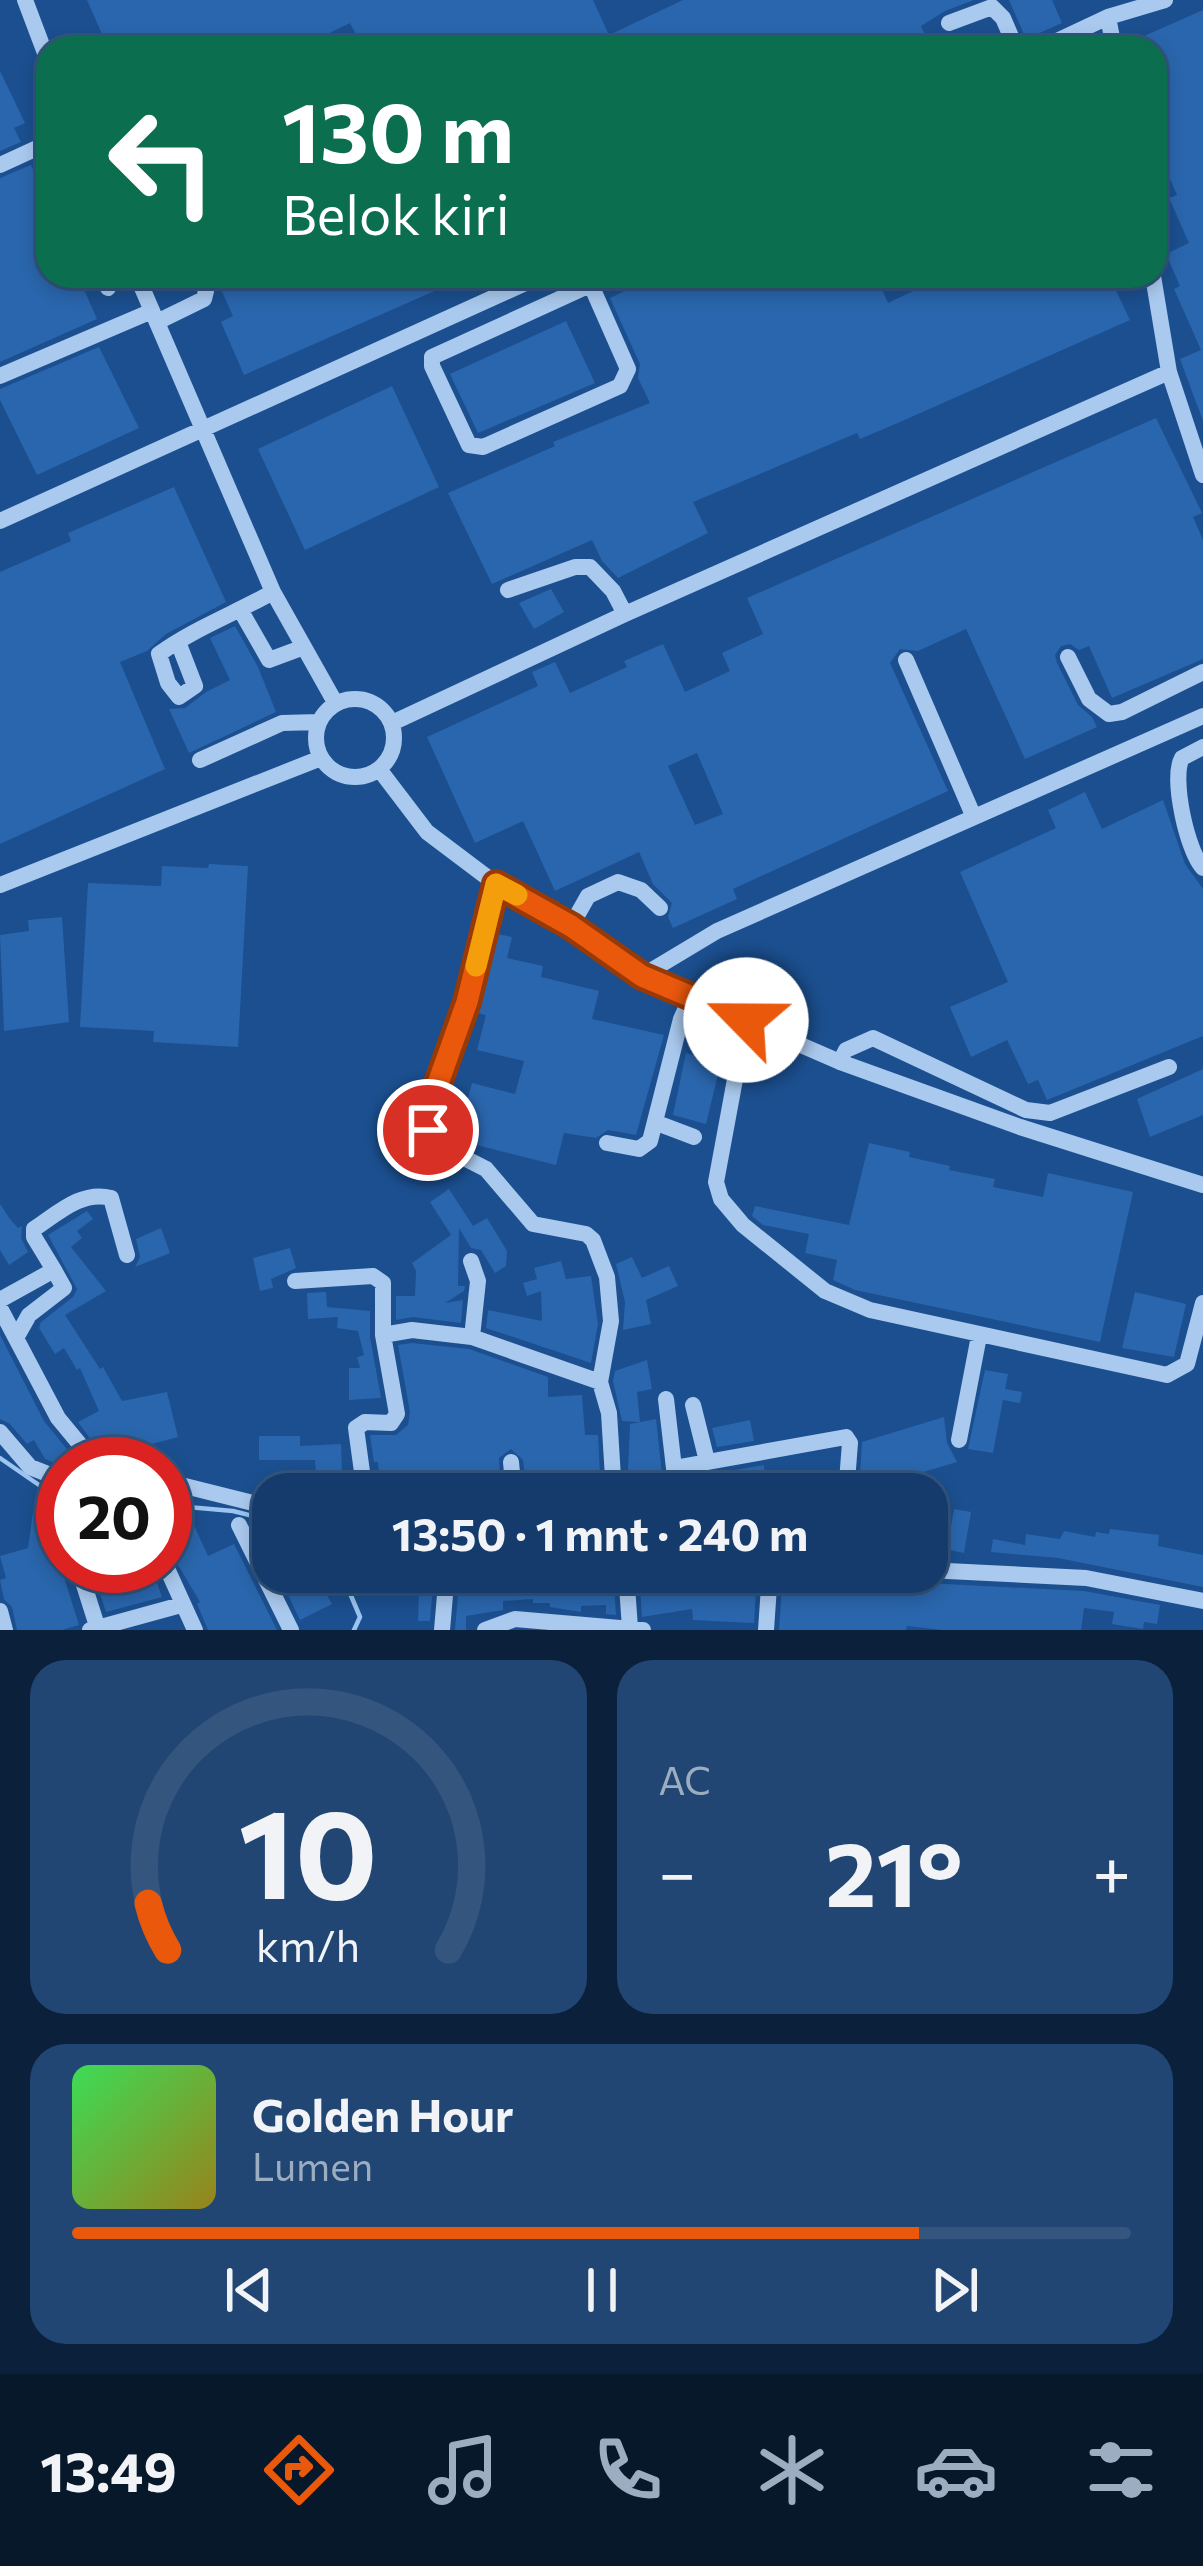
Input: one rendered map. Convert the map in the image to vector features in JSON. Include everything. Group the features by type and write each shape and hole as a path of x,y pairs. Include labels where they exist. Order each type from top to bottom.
{"street":[{"path":"25,0 39,36"},
{"path":"1068,36 1108,17 1165,0"},
{"path":"949,23 992,7 1011,36"},
{"path":"1108,17 1112,36"},
{"path":"0,165 36,150"},
{"path":"141,288 273,592 336,704"},
{"path":"0,376 204,298 205,288"},
{"path":"0,521 514,288"},
{"path":"574,288 432,357 432,367 472,448 620,386 627,378 628,369 591,288"},
{"path":"1156,288 1169,372 1203,475"},
{"path":"392,723 1169,372"},
{"path":"508,590 575,567 590,567 613,591 625,614"},
{"path":"178,642 273,592"},
{"path":"241,611 268,660 304,647"},
{"path":"1068,657 1089,699 1108,714 1122,712 1203,672"},
{"path":"906,660 973,814"},
{"path":"349,699 375,704 392,723 393,748 380,770 355,778 341,775 322,758 317,747 319,722 336,704 349,699"},
{"path":"642,976 717,931 1203,716"},
{"path":"200,760 282,723 319,722"},
{"path":"1203,747 1182,758 1175,773 1192,852 1203,868"},
{"path":"0,885 322,758"},
{"path":"380,770 427,832 496,884 571,926 642,976 840,1062 1203,1185"},
{"path":"571,926 588,896 618,882 640,890 660,908"},
{"path":"496,884 467,1002 426,1117 428,1130 437,1144 486,1169 533,1224 586,1234 593,1240 607,1277 611,1321 601,1382 609,1413 613,1473"},
{"path":"607,1143 638,1149 650,1141 681,1019 691,998"},
{"path":"746,1020 716,1182 730,1214 825,1292 870,1310 1167,1375 1187,1364 1203,1303"},
{"path":"840,1062 856,1043 873,1038 1026,1111 1050,1113 1169,1067"},
{"path":"657,1123 694,1137"},
{"path":"16,1338 29,1315 64,1288 34,1237 34,1228 93,1194 111,1198 127,1255"},
{"path":"471,1261 478,1281 472,1336"},
{"path":"54,1270 0,1304 58,1418 74,1437"},
{"path":"295,1280 373,1276 381,1279 385,1290 383,1336 397,1414 391,1423 365,1422 356,1428 362,1473"},
{"path":"383,1336 412,1330 472,1336 601,1382"},
{"path":"959,1440 979,1336"},
{"path":"666,1400 675,1473"},
{"path":"693,1405 707,1462"},
{"path":"0,1432 36,1469"},
{"path":"674,1468 846,1437 850,1443 848,1473"},
{"path":"511,1462 512,1473"},
{"path":"192,1488 252,1503"},
{"path":"238,1525 291,1630"},
{"path":"948,1571 1086,1578 1203,1601"},
{"path":"84,1593 94,1629 181,1605"},
{"path":"176,1593 195,1630"},
{"path":"442,1630 445,1593"},
{"path":"485,1630 515,1619 627,1629 626,1593"},
{"path":"766,1630 769,1593"},
{"path":"0,1611 5,1630"}],"building":[{"path":"87,0 593,0 609,35 683,0 974,0 921,26 926,36 357,36 350,23 323,36 103,36"},
{"path":"1009,0 1052,0 1062,23 1025,36"},
{"path":"1203,10 1203,421 1180,359 1201,350 1174,289 1180,286 1167,256 1189,243 1169,198 1177,195 1167,172 1167,36 1144,36"},
{"path":"0,71 25,123 14,128 21,142 0,151"},
{"path":"31,165 36,176 36,288 83,288 97,319 0,362 0,178"},
{"path":"220,288 439,289 244,375 221,322 233,316"},
{"path":"631,288 881,288 888,303 919,288 1115,288 1130,320 860,439 857,433 693,502 708,533 618,578 602,561 592,540 492,584 448,493 555,446 553,442 650,403 638,378 640,364 610,298"},
{"path":"566,321 595,383 478,433 450,374"},
{"path":"99,347 139,428 37,475 0,400 0,389"},
{"path":"392,386 439,487 305,550 258,449"},
{"path":"1156,418 1202,513 1193,517 1203,540 1203,659 1112,698 1089,646 1079,650 1070,644 1061,646 1055,655 1057,663 1078,705 1097,727 1025,759 966,629 918,651 900,649 890,663 948,791 733,889 737,899 673,928 668,917 672,903 653,884 639,852 555,891 523,821 475,843 427,737 538,686 532,672 555,662 570,693 663,644 685,692 730,671 722,653 763,634 747,598","holes":["697,753 723,814 695,825 668,766"]},
{"path":"174,487 226,602 166,634 147,651 120,662 165,769 0,844 0,572 71,541 68,533"},
{"path":"551,589 564,612 534,629 519,603"},
{"path":"235,626 276,712 189,753 169,709 185,708 230,680 210,638"},
{"path":"1085,792 1102,829 1163,800 1185,864 1203,889 1203,1036 1047,1100 1038,1080 1028,1084 1007,1040 971,1057 950,1007 1008,982 960,872 1056,828 1048,810"},
{"path":"209,864 248,866 238,1047 153,1042 154,1031 80,1027 88,883 161,886 162,866 208,868"},
{"path":"62,917 69,1022 4,1031 0,935 29,931 28,920"},
{"path":"497,934 512,937 507,958 543,966 541,977 599,991 592,1019 664,1035 636,1135 608,1130 596,1138 564,1133 556,1165 457,1140 472,1083 515,1094 524,1061 477,1050 486,1015 477,1013"},
{"path":"686,1053 721,1062 706,1124 673,1115"},
{"path":"1203,1069 1203,1115 1150,1137 1137,1099"},
{"path":"869,1143 910,1152 909,1157 950,1166 949,1170 995,1179 993,1187 1043,1197 1048,1173 1133,1192 1100,1342 855,1290 833,1280 837,1260 805,1253 809,1234 763,1225 752,1216 755,1206 849,1225"},
{"path":"449,1189 473,1226 487,1218 507,1251 506,1266 495,1273 459,1228 458,1286 465,1286 445,1303 463,1300 461,1323 413,1317 396,1320 396,1296 415,1296 412,1263 451,1235 430,1202"},
{"path":"0,1204 18,1228 22,1226 21,1238 28,1252 9,1265 0,1250"},
{"path":"87,1211 93,1219 77,1231 82,1238 71,1247 106,1291 65,1315 122,1401 167,1392 178,1437 89,1437 78,1422 99,1411 80,1368 64,1348 55,1354 39,1328 77,1289 48,1235"},
{"path":"161,1228 170,1253 135,1267 140,1257 136,1239"},
{"path":"290,1248 296,1268 271,1279 273,1288 260,1291 253,1258"},
{"path":"632,1257 642,1278 669,1266 678,1286 646,1300 651,1324 623,1330 625,1302 616,1264"},
{"path":"561,1261 566,1279 591,1276 598,1324 591,1363 486,1328 488,1310 542,1321 541,1291 527,1296 523,1283 537,1279 534,1268"},
{"path":"326,1292 327,1307 370,1311 381,1398 349,1400 349,1368 360,1368 357,1357 364,1355 358,1331 337,1328 338,1317 308,1319 307,1293"},
{"path":"1135,1292 1186,1304 1174,1357 1122,1348"},
{"path":"0,1335 57,1437 36,1437 36,1443 27,1444 0,1419"},
{"path":"398,1345 469,1349 548,1377 548,1397 582,1395 585,1435 598,1435 600,1473 525,1473 523,1460 511,1449 499,1458 500,1473 379,1473 370,1435 396,1435 408,1425 410,1412"},
{"path":"647,1360 652,1389 637,1392 640,1422 622,1421 615,1371"},
{"path":"985,1370 1008,1374 1005,1389 1022,1392 1020,1403 1003,1400 993,1453 968,1449"},
{"path":"944,1417 947,1443 957,1462 920,1473 860,1473 862,1442"},
{"path":"656,1419 662,1473 628,1473 630,1424"},
{"path":"750,1420 754,1441 717,1447 712,1428"},
{"path":"259,1436 300,1436 300,1446 341,1444 342,1473 316,1473 315,1460 259,1460"},
{"path":"764,1465 764,1473 717,1473"},
{"path":"954,1509 971,1512 964,1553 950,1550 948,1558"},
{"path":"36,1512 36,1593 69,1593 79,1625 62,1630 17,1630 12,1607 4,1599 0,1580 6,1578 0,1556 28,1548"},
{"path":"192,1523 208,1556 234,1544 252,1580 252,1593 258,1593 277,1630 208,1630 192,1589"},
{"path":"1110,1529 1159,1535 1158,1546 1203,1555 1203,1587 1058,1558 991,1552 993,1539 1025,1545 1026,1534 1060,1539 1064,1531 1095,1537 1096,1532 1109,1534"},
{"path":"948,1584 1084,1591 1160,1605 1157,1624 1144,1622 1143,1629 1112,1624 1114,1612 1084,1608 1081,1630 907,1626 906,1630 779,1630 782,1593 948,1593"},
{"path":"100,1593 161,1593 162,1597 106,1612"},
{"path":"287,1593 326,1593 332,1604 300,1620"},
{"path":"419,1593 432,1593 430,1621 418,1621"},
{"path":"458,1593 614,1593 616,1615 606,1614 606,1605 581,1606 581,1612 533,1603 533,1599 503,1601 503,1610 466,1616 466,1630 455,1630"},
{"path":"640,1593 756,1593 754,1623 693,1620 692,1609 642,1617"}],"waterway":[{"path":"0,1458 36,1483"},
{"path":"192,1507 252,1516"},
{"path":"350,1593 360,1617 354,1630"}],"slow traffic":[{"path":"476,966 496,884 517,895"}],"route":[{"path":"428,1130 426,1117 467,1002 496,884 571,926 642,976 746,1020"}]}
